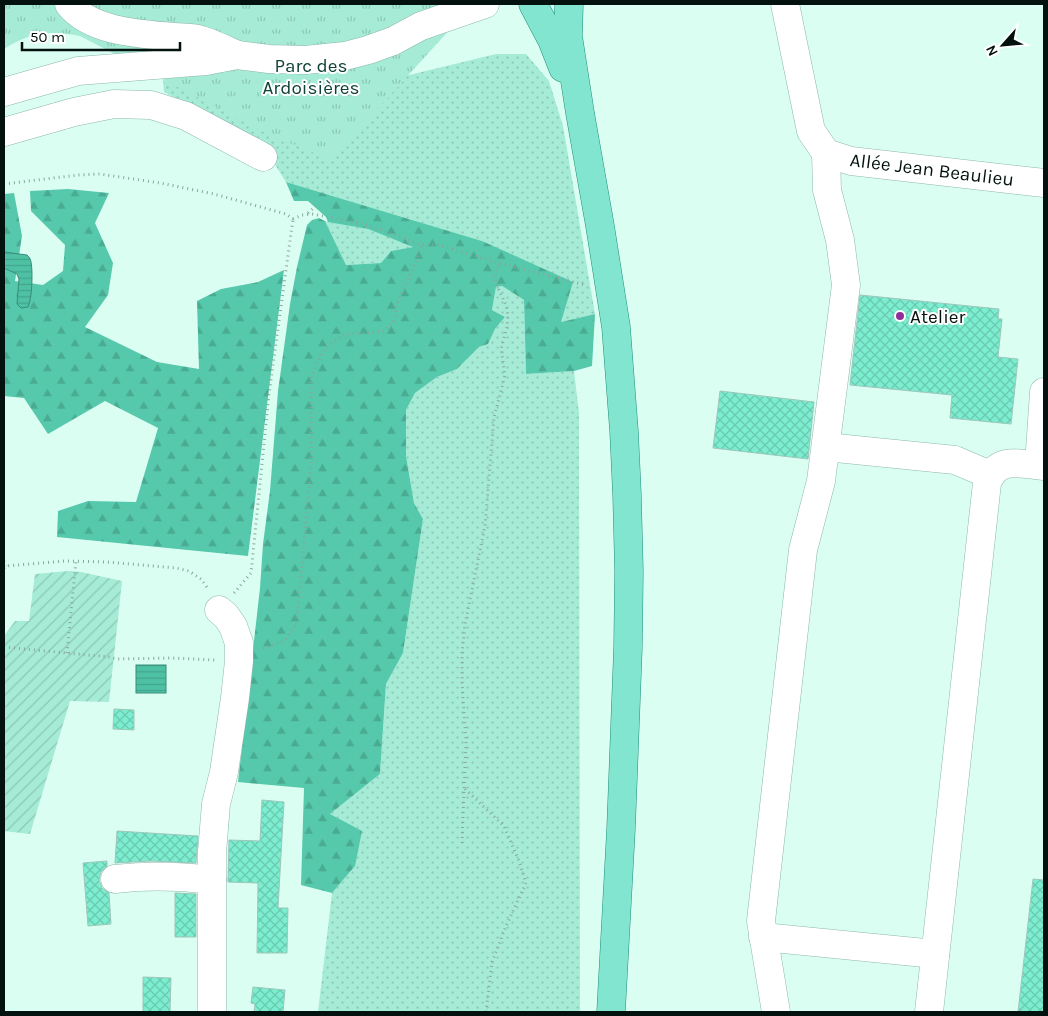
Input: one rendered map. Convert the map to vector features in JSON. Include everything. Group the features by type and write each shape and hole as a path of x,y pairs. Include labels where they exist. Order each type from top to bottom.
{"main road":[{"path":"533,4 552,40 580,113"},
{"path":"569,4 568,36 600,226 599,287 616,327 624,431 629,571 628,647 611,1012"}],"street":[{"path":"69,4 85,18 97,24 123,30 201,40 237,55 269,59 305,60 345,56 393,41 421,26 450,4"},
{"path":"421,26 485,4"},
{"name":"Allée Jean Beaulieu","path":"785,4 811,131 826,153 851,161 1044,183"},
{"path":"4,92 78,71 206,61 237,55"},
{"path":"4,132 74,112 114,104 151,105 186,116 263,157"},
{"path":"776,1012 761,922 803,550 821,481 846,285 840,240 827,190 826,153"},
{"path":"929,1012 987,483 990,475 996,468 1008,463 1041,466 1044,392"},
{"path":"826,447 955,460 990,475"},
{"path":"212,1012 212,852 216,804 224,772 239,661 239,643 233,626 219,610"},
{"path":"115,879 140,876 176,876 212,880"},
{"path":"763,937 935,954"}],"path":[{"path":"4,184 100,174 160,183 214,194 286,214 293,219"},
{"path":"307,214 316,206"},
{"path":"293,219 302,215 318,214 359,223 421,245 439,245 499,263 599,287"},
{"path":"4,561 5,567 76,561 176,568 189,571 201,579 219,610 251,572 269,394 293,219"},
{"path":"4,647 116,659 171,658 239,661 285,640 296,625 300,589 311,464 311,381 315,367 328,346 345,334 380,332 390,327 395,318 395,308 417,259 421,245"},
{"path":"462,842 466,741 462,654 465,624 485,526 494,417 505,376 500,349 507,327 508,316 506,305 496,284 495,273 499,263"},
{"path":"67,653 76,561"},
{"path":"465,788 504,826 526,883 492,962 486,1012"}],"green space":[{"name":"Parc des Ardoisières","path":"4,4 473,4 363,125 326,161 306,148 279,140 80,36 59,33 40,34 23,39 4,49"},
{"path":"496,54 526,54 549,81 563,126 595,314 561,322 482,241 286,182 260,141 164,92 163,80 231,88 376,83"},
{"path":"286,182 482,241 573,282 561,322 595,314 592,366 574,371 526,374 524,300 502,286 496,287 492,310 505,317 495,329 488,344 479,347 457,369 437,377 415,393 406,410 406,456 414,503 423,519 403,653 386,684 380,774 330,814 362,831 355,866 332,893 301,885 304,788 238,782 270,491 278,391 290,304 307,225 312,220 319,218 325,221 346,265 381,263 391,251 413,247 368,229 328,222 326,217 308,201 294,201"},
{"path":"68,189 109,193 95,223 113,263 108,295 85,327 157,362 199,369 197,301 221,289 258,282 284,270 248,556 57,537 58,511 88,501 136,502 158,428 105,401 48,434 24,398 4,396 4,194 14,193 22,236 15,281 43,285 63,271 65,245 31,211 30,191"},
{"path":"325,221 368,229 414,247 391,251 381,263 346,265"},
{"path":"502,286 524,300 526,374 574,371 579,413 580,1012 318,1012 332,893 355,866 330,814 380,774 386,684 403,653 423,519 414,503 406,456 406,410 415,393 437,377 457,369 479,347 488,344 495,329 505,317 492,310 496,287"},
{"path":"69,571 122,581 109,702 70,701 30,834 4,831 4,636 15,621 29,621 35,574"}],"shaded area":[{"path":"4,252 27,255 30,259 32,285 28,307 21,308 17,304 19,279 17,274 4,268"},
{"path":"136,665 166,665 166,693 136,693"}],"building":[{"path":"860,295 999,309 998,319 1002,319 998,357 1018,359 1011,424 950,418 952,395 850,385"},
{"path":"720,391 814,402 808,459 713,448"},
{"path":"114,709 134,710 134,730 113,729"},
{"path":"262,800 284,802 278,908 288,908 287,953 257,953 258,883 228,882 229,840 260,841"},
{"path":"117,831 198,836 196,863 151,861 115,863"},
{"path":"107,861 107,866 101,872 99,880 102,888 109,893 111,924 88,926 83,863"},
{"path":"1033,879 1044,880 1044,1012 1018,1012"},
{"path":"175,893 196,894 196,937 175,937"},
{"path":"143,977 171,978 170,1012 143,1012"},
{"path":"253,987 285,990 283,1012 254,1012 255,1004 251,1003"}],"place":[{"name":"Atelier","path":"900,316"}]}
